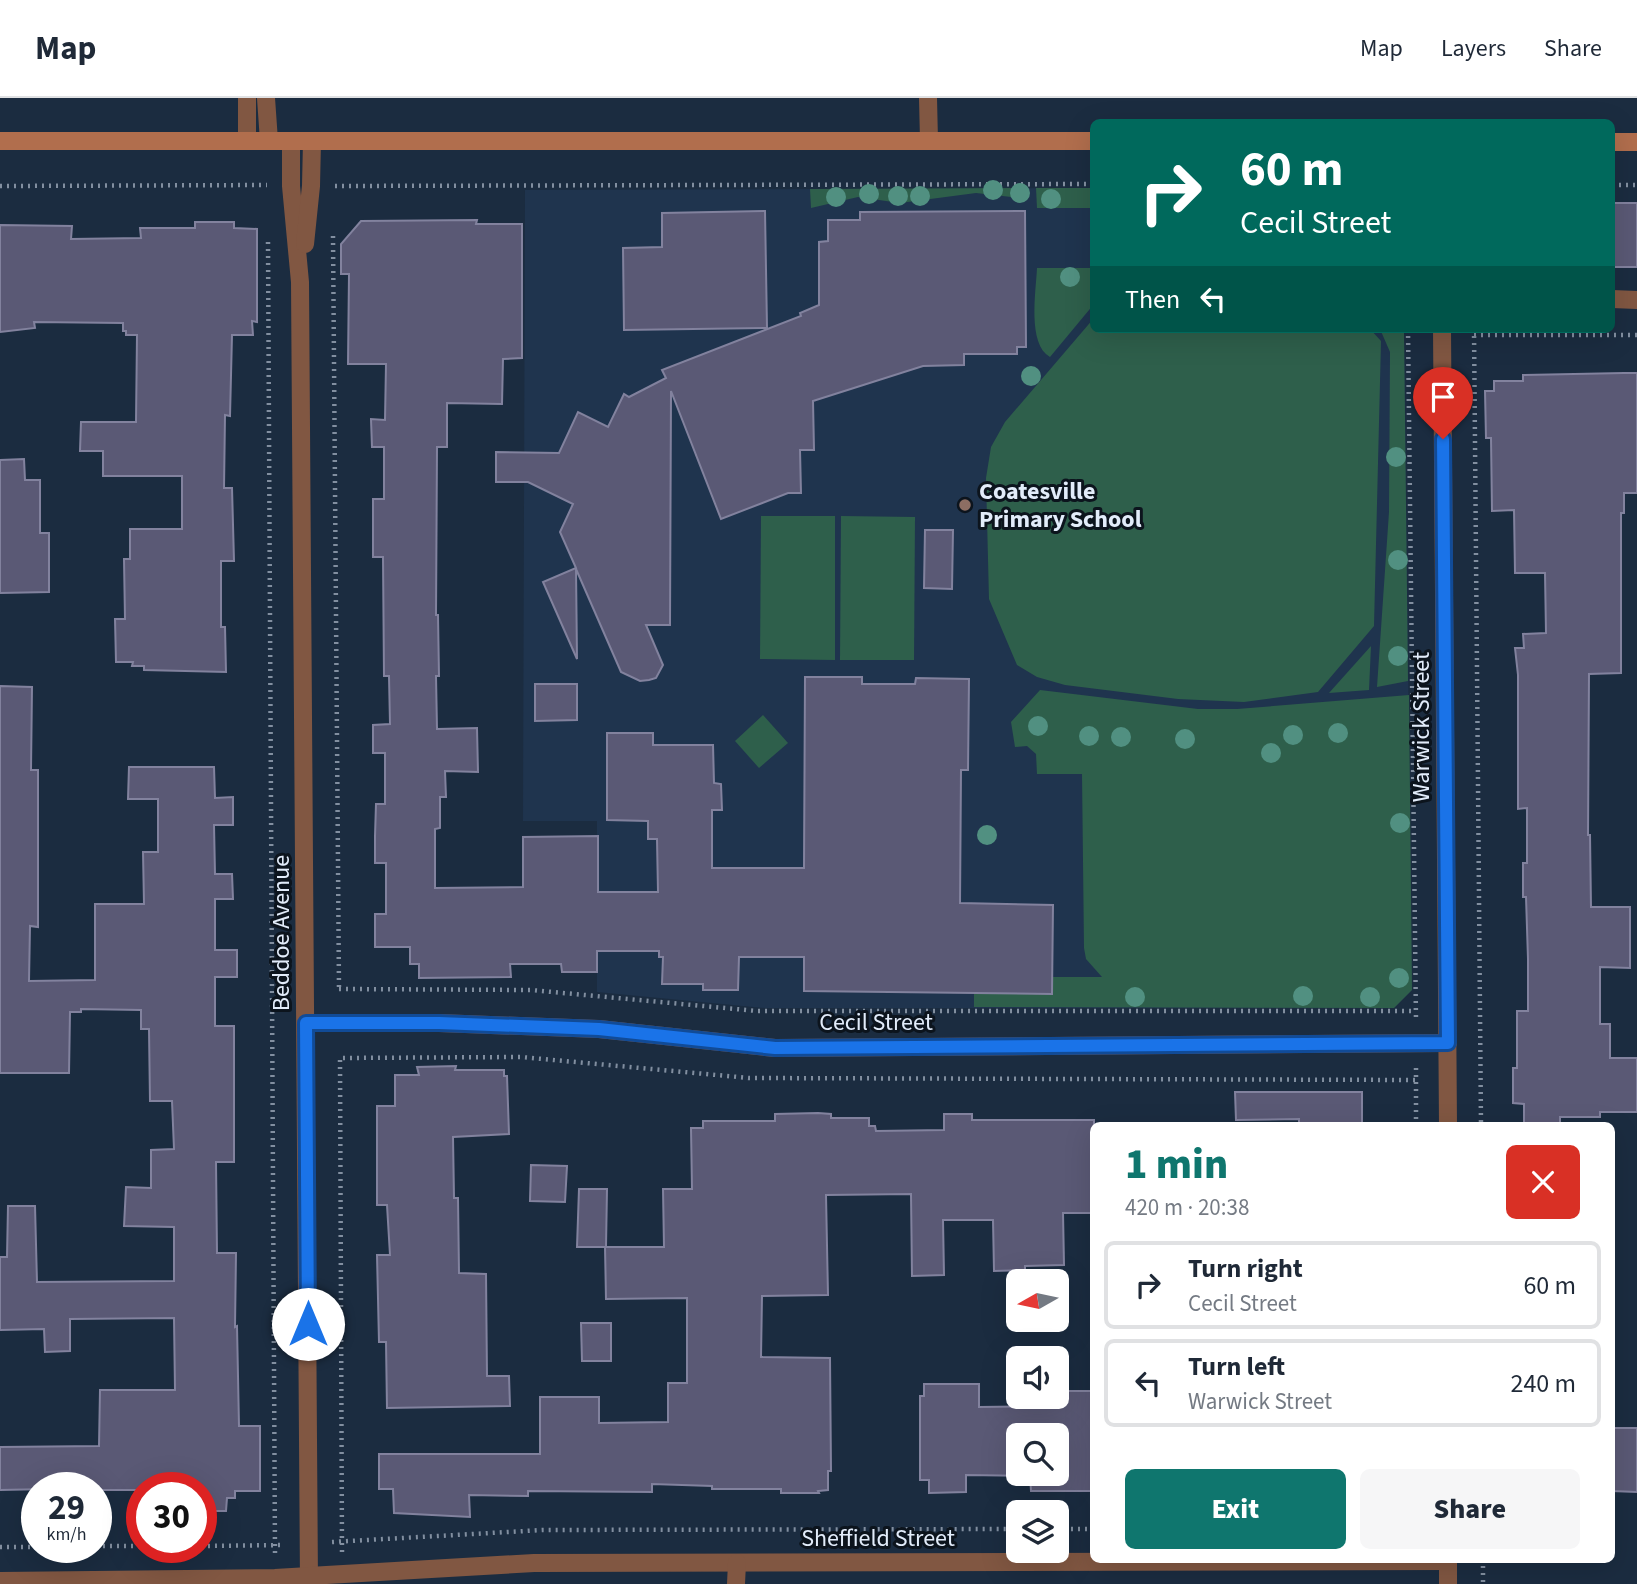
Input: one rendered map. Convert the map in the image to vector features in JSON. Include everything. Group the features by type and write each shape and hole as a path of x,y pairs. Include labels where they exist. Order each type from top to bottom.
{"street":[{"path":"247,98 247,141"},
{"path":"266,98 269,141"},
{"path":"928,98 929,140"},
{"name":"Beddoe Avenue","path":"291,141 300,282 309,1580"},
{"name":"Beddoe Avenue","path":"300,282 311,186 312,141"},
{"path":"0,142 1090,141"},
{"path":"1615,142 1637,142"},
{"path":"1615,299 1637,300"},
{"name":"Warwick Street","path":"1442,333 1448,1122"},
{"name":"Cecil Street","path":"306,1023 439,1023 599,1029 775,1048 1448,1043"},
{"name":"Sheffield Street","path":"0,1581 275,1578 309,1580 342,1574 534,1563 1090,1562"},
{"path":"736,1584 737,1563"},
{"path":"1448,1563 1448,1584"}],"path":[{"path":"311,186 1090,184"},
{"path":"268,185 268,199"},
{"path":"1615,185 1637,185"},
{"path":"0,186 292,186"},
{"path":"333,228 342,1574"},
{"path":"268,240 275,1578"},
{"path":"1408,333 1416,1122"},
{"path":"1474,333 1481,1122"},
{"path":"1528,333 1637,335"},
{"path":"339,989 531,990 757,1011 1416,1011"},
{"path":"340,1058 521,1057 749,1078 1416,1080"},
{"path":"217,1546 342,1542 542,1530 1006,1529"},
{"path":"1069,1529 1090,1529"},
{"path":"0,1547 21,1547"},
{"path":"1483,1563 1483,1584"}],"shaded area":[{"name":"Coatesville Primary School","path":"1090,188 1090,333 1404,333 1412,990 1394,1008 765,1008 597,992 597,821 523,821 525,190"}],"green space":[{"path":"1028,188 1028,199 976,193 900,203 858,197 811,208 810,189"},
{"path":"1036,188 1090,188 1090,208 1037,208"},
{"path":"1037,268 1090,268 1090,309 1050,357 1038,341 1035,303"},
{"path":"1090,323 1090,333 1374,333 1381,341 1374,626 1318,692 1244,702 1178,699 1065,685 1037,677 1017,665 989,599 986,478 991,447 1005,422"},
{"path":"1382,333 1404,333 1408,681 1377,687 1389,512 1390,352"},
{"path":"761,516 835,516 835,660 760,659"},
{"path":"841,516 915,517 914,660 840,660"},
{"path":"1371,646 1369,690 1329,693"},
{"path":"1040,690 1198,709 1237,709 1409,695 1412,990 1394,1008 974,1007 974,993 1051,994 1052,977 1102,977 1086,959 1084,948 1082,774 1037,774 1036,754 1027,746 1015,747 1011,722"},
{"path":"763,715 788,743 759,768 735,741"}],"building":[{"path":"1615,203 1637,203 1637,267 1615,267"},
{"path":"765,211 767,328 624,330 623,248 662,247 662,213"},
{"path":"1025,211 1026,347 1017,347 1017,354 964,354 964,365 923,366 813,401 814,450 800,450 801,493 788,493 721,519 671,391 670,625 646,625 663,665 656,678 649,680 640,681 621,672 576,569 577,659 543,582 576,568 560,532 573,504 528,482 496,482 496,452 559,453 578,412 608,427 624,394 629,397 666,378 662,370 801,316 800,313 819,305 819,242 828,241 828,220 860,220 860,212"},
{"path":"477,220 476,224 522,224 522,358 503,359 502,404 447,403 447,447 437,447 437,729 477,728 478,772 445,771 446,797 440,797 440,828 435,829 435,888 523,887 523,837 598,836 598,892 658,892 657,839 648,839 648,821 607,820 607,733 653,733 653,745 713,745 714,783 721,784 722,810 712,810 712,868 804,868 805,677 862,677 862,684 915,684 916,678 969,679 968,770 961,770 960,903 1053,905 1052,994 804,991 804,957 739,957 738,990 703,990 703,984 662,984 663,957 659,957 659,951 597,951 597,972 562,972 561,964 510,964 511,977 419,978 419,964 410,964 410,947 375,947 375,914 386,914 386,863 375,863 376,804 385,804 385,753 373,753 373,725 390,724 389,676 384,676 383,557 373,557 373,499 384,499 384,447 372,447 371,419 385,420 386,364 348,364 349,274 341,274 341,244 361,221"},
{"path":"195,222 234,222 234,228 257,229 257,322 252,321 253,335 232,335 230,416 225,415 224,488 232,488 234,561 221,561 221,627 225,627 226,672 144,670 144,666 132,666 133,662 116,662 115,619 125,619 124,559 130,559 130,529 182,529 182,476 103,476 103,451 80,451 81,422 136,422 137,335 126,335 123,323 34,322 35,328 0,332 0,225 72,226 71,239 141,238 140,228 195,228"},
{"path":"1637,373 1637,493 1624,493 1624,513 1621,513 1621,673 1589,674 1588,835 1591,907 1630,907 1630,968 1600,967 1600,1024 1610,1024 1610,1058 1637,1058 1637,1112 1600,1112 1600,1117 1560,1117 1560,1122 1524,1122 1524,1104 1513,1103 1513,1068 1517,1068 1517,1011 1528,1011 1526,897 1523,897 1523,863 1527,863 1527,808 1518,809 1518,675 1515,648 1524,648 1523,634 1546,633 1545,573 1515,573 1514,510 1492,511 1491,438 1486,438 1485,391 1494,391 1494,381 1523,381 1523,375"},
{"path":"24,459 25,480 40,480 40,533 49,533 49,592 0,593 0,460"},
{"path":"925,530 953,530 952,589 924,588"},
{"path":"535,684 577,684 577,720 535,721"},
{"path":"0,686 32,687 31,770 38,770 38,927 30,926 29,981 95,980 95,904 144,904 143,852 158,852 158,799 128,799 129,767 214,767 215,798 233,797 233,825 214,825 215,874 232,874 233,899 215,899 215,950 237,950 237,977 215,977 215,1026 234,1026 234,1162 216,1162 217,1253 236,1253 235,1327 237,1326 239,1426 260,1426 260,1491 235,1491 235,1498 227,1498 226,1511 217,1511 217,1472 126,1472 126,1490 112,1490 112,1472 21,1472 21,1490 0,1490 0,1447 99,1446 100,1390 175,1390 174,1318 70,1319 70,1351 45,1352 44,1329 0,1330 0,1257 7,1257 8,1206 35,1206 37,1282 174,1281 174,1227 124,1226 126,1187 151,1188 151,1150 174,1149 172,1101 150,1101 149,1029 141,1029 141,1010 81,1009 81,1012 70,1012 69,1073 0,1073"},
{"path":"456,1066 455,1070 504,1070 504,1076 507,1076 509,1134 453,1137 454,1198 458,1198 459,1273 486,1274 487,1376 509,1376 510,1406 387,1408 386,1342 379,1342 377,1255 390,1255 387,1205 377,1205 377,1106 395,1106 395,1075 419,1075 417,1067"},
{"path":"1235,1092 1362,1092 1362,1122 1236,1120"},
{"path":"775,1114 831,1114 831,1118 869,1118 869,1126 875,1126 876,1131 944,1130 944,1114 972,1114 972,1120 1094,1120 1090,1122 1090,1213 1063,1213 1064,1265 1025,1266 1025,1269 1006,1271 994,1271 993,1220 943,1220 944,1275 912,1276 911,1194 826,1195 828,1295 762,1296 761,1357 830,1358 831,1471 828,1471 828,1490 818,1491 819,1493 781,1493 781,1489 712,1489 712,1486 652,1484 652,1492 528,1491 528,1496 469,1495 470,1517 394,1513 393,1489 379,1489 379,1454 540,1454 540,1397 599,1397 599,1423 668,1422 668,1383 687,1383 687,1298 606,1299 605,1247 664,1247 663,1189 692,1189 691,1128 703,1128 703,1121 775,1121"},
{"path":"531,1165 567,1166 565,1202 530,1201"},
{"path":"579,1189 607,1189 606,1247 577,1247"},
{"path":"581,1323 611,1323 611,1361 582,1361"},
{"path":"924,1384 979,1384 979,1407 1006,1407 1006,1409 1069,1409 1069,1391 1090,1391 1090,1491 1031,1491 1031,1486 1069,1486 1069,1423 1006,1423 1006,1476 966,1475 966,1492 929,1493 929,1480 920,1480 920,1396 924,1396"},
{"path":"1615,1428 1637,1428 1637,1492 1615,1491"}],"place":[{"name":"Coatesville Primary School","path":"965,505"}],"route":[{"path":"308,1324 306,1023 439,1023 599,1029 775,1048 1448,1043 1443,439"}]}
